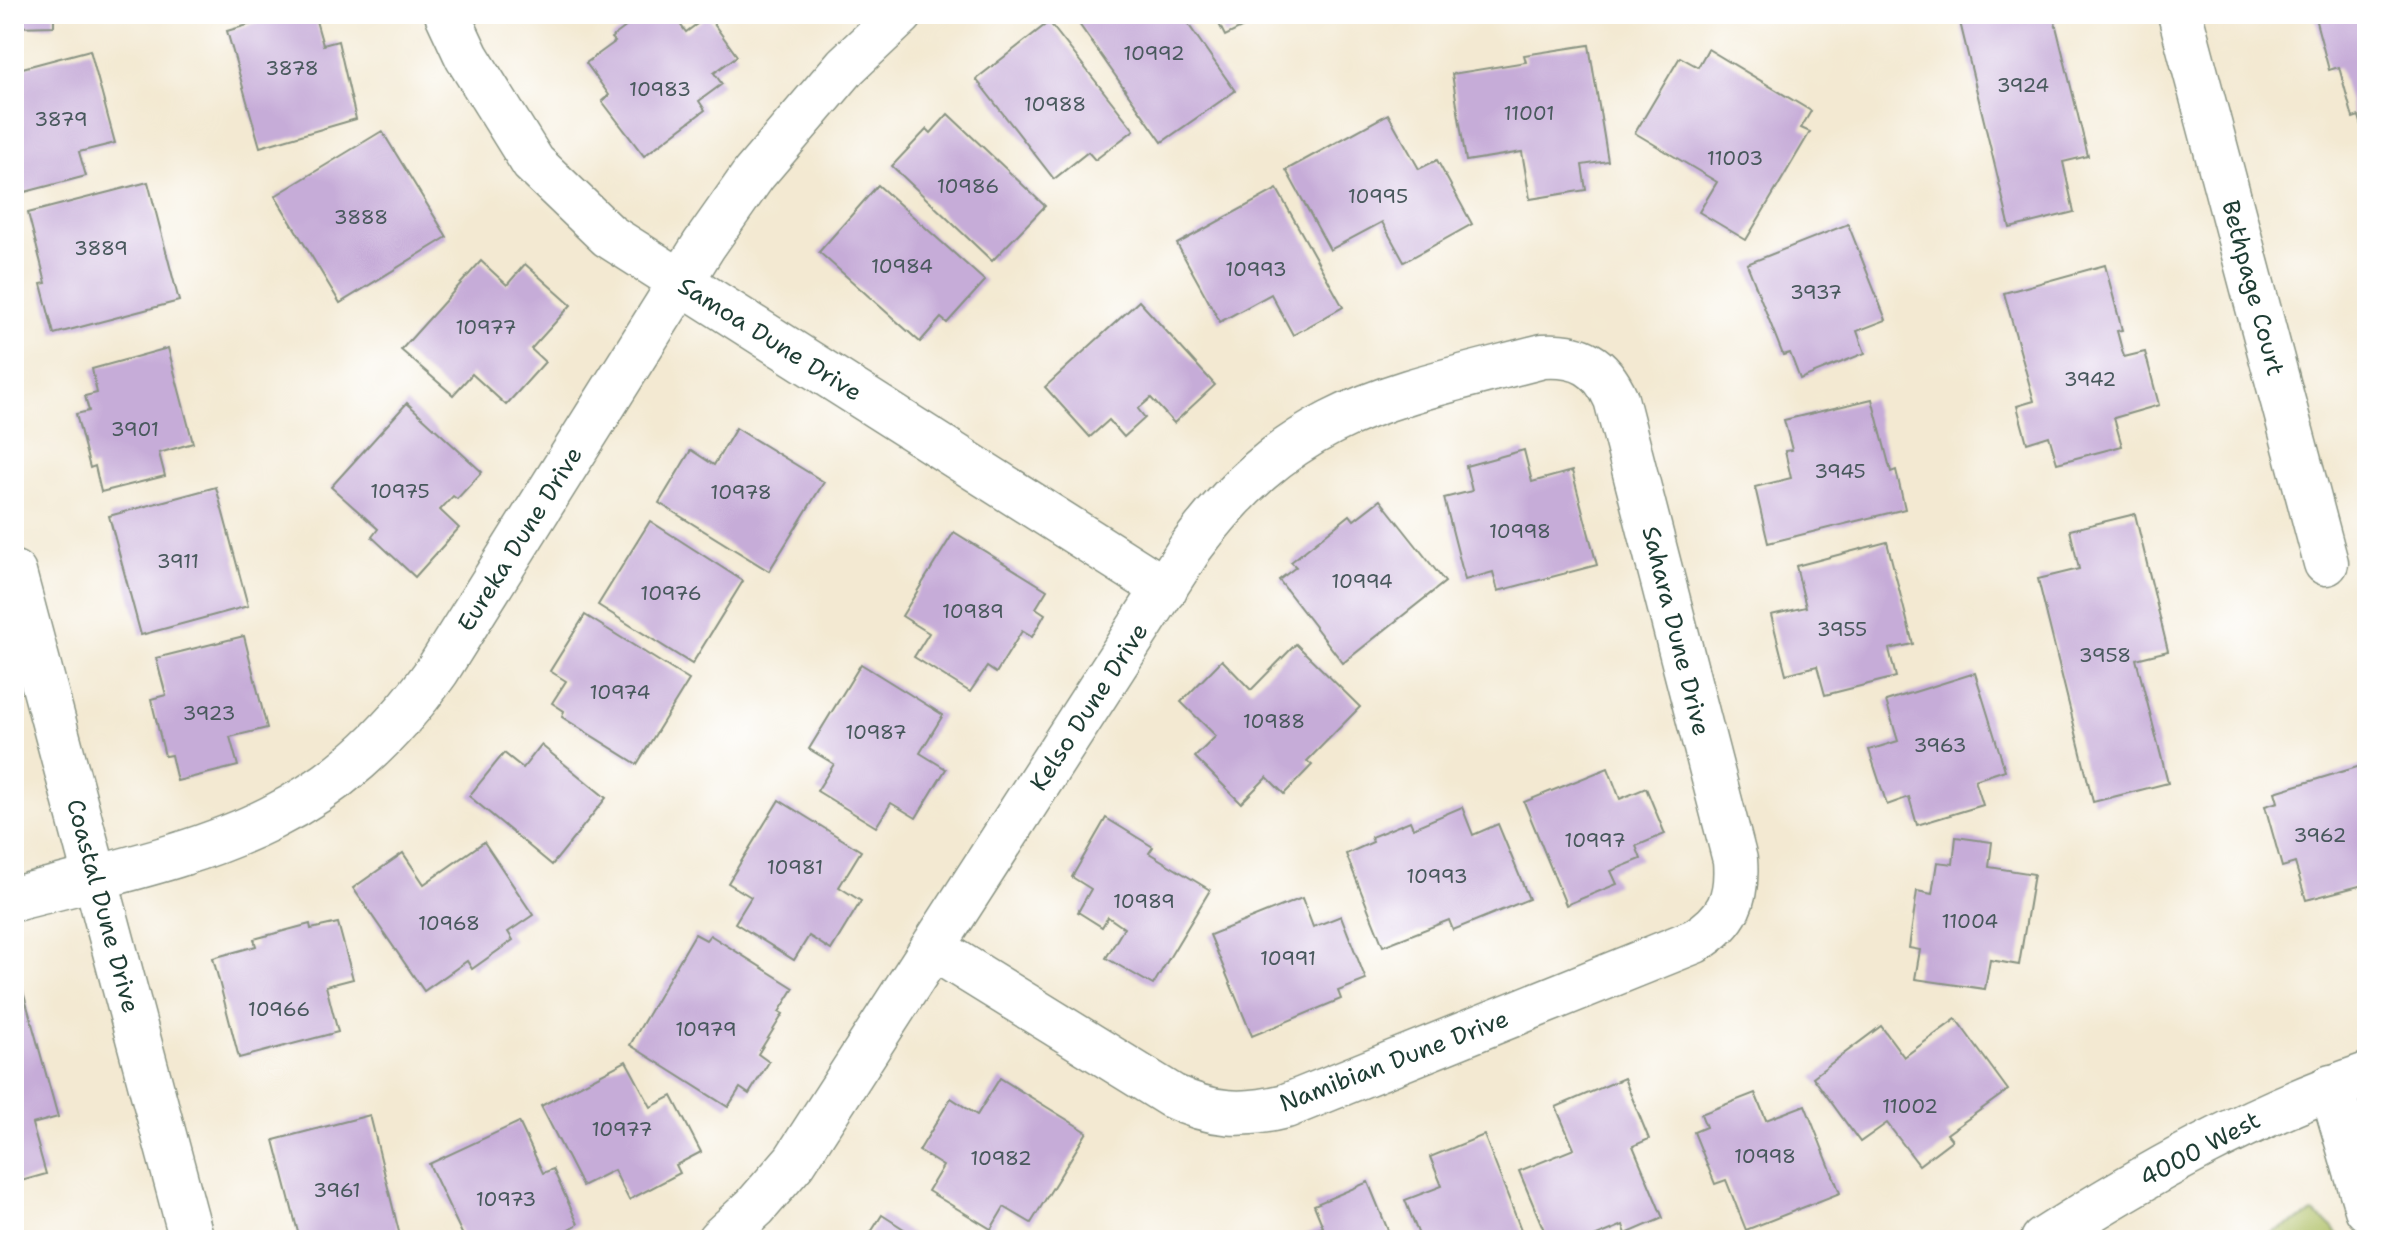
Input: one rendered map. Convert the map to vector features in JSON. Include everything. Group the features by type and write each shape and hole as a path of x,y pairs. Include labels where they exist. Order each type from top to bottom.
{"street":[{"name":"Samoa Dune Drive","path":"447,14 467,57 533,163 609,236 1165,589"},
{"name":"Eureka Dune Drive","path":"14,899 257,827 320,791 377,746 409,711 437,671 681,283 754,174 846,66 901,14"},
{"name":"Bethpage Court","path":"2180,14 2326,563"},
{"name":"Kelso Dune Drive","path":"719,1240 795,1161 1165,589 1220,508 1254,473 1294,442 1339,416 1385,397 1543,356 1567,355 1589,362"},
{"name":"Sahara Dune Drive","path":"1589,362 1606,377 1624,429 1735,860 1737,885 1731,909"},
{"name":"Coastal Dune Drive","path":"14,573 192,1240"},
{"name":"Namibian Dune Drive","path":"933,948 1172,1096 1213,1112 1257,1113 1300,1100 1695,941 1716,928 1731,909"},
{"path":"2349,1081 2367,1209"},
{"name":"4000 West","path":"2043,1240 2207,1142 2349,1081"}],"green space":[{"path":"2313,1213 2332,1226 2340,1240 2257,1240"}],"building":[{"path":"14,14 54,14 54,26 14,27"},
{"path":"286,14 314,14 323,45 338,41 356,119 260,147 227,31"},
{"path":"643,14 672,14 686,32 708,16 737,56 714,73 722,84 699,101 705,110 644,156 602,101 609,95 586,63 615,42 611,38"},
{"path":"1072,14 1181,14 1235,91 1162,142"},
{"path":"1214,14 1270,14 1225,36"},
{"path":"1958,14 2053,14 2088,156 2063,162 2074,212 2010,228"},
{"path":"2314,14 2367,14 2367,143 2359,116 2353,118 2339,67 2329,70"},
{"path":"1049,22 1134,130 1095,160 1088,152 1054,179 976,79"},
{"path":"1589,45 1608,161 1582,165 1586,190 1530,199 1522,152 1466,161 1452,74 1526,62 1524,55"},
{"path":"1708,49 1811,111 1801,128 1810,132 1746,240 1699,212 1717,182 1635,133 1680,57 1698,67"},
{"path":"90,50 115,143 79,152 86,176 25,192 18,166 14,167 14,96 22,94 15,70"},
{"path":"948,114 1045,206 992,261 892,166 927,129 931,133"},
{"path":"1388,114 1419,169 1437,160 1472,224 1404,262 1382,222 1330,250 1286,170"},
{"path":"382,131 447,237 340,303 275,196"},
{"path":"148,182 179,301 54,334 41,284 46,283 28,213"},
{"path":"878,185 985,281 947,323 941,318 920,342 819,252"},
{"path":"1277,189 1343,307 1293,335 1271,294 1220,322 1177,244"},
{"path":"1848,224 1886,320 1857,331 1865,353 1800,379 1790,353 1783,355 1747,264"},
{"path":"481,261 507,285 525,264 571,305 531,349 545,362 506,405 472,374 453,395 401,350"},
{"path":"2105,265 2122,330 2117,331 2124,357 2145,352 2159,405 2114,418 2122,446 2057,463 2049,436 2027,443 2017,406 2034,401 2004,293"},
{"path":"1139,301 1215,385 1174,423 1151,398 1138,409 1145,418 1124,437 1109,420 1090,437 1045,387"},
{"path":"168,348 193,443 159,453 165,476 101,492 95,466 90,468 76,414 89,411 85,396 97,393 92,369"},
{"path":"1872,399 1891,472 1896,470 1905,509 1768,543 1755,487 1791,478 1785,451 1792,450 1784,420"},
{"path":"407,403 482,472 457,499 453,496 440,510 459,528 415,577 372,537 378,529 331,487"},
{"path":"736,428 824,482 769,571 659,503 691,450 714,465"},
{"path":"1524,450 1532,482 1572,471 1597,565 1498,591 1493,572 1465,580 1444,498 1472,491 1466,466"},
{"path":"216,487 248,606 141,635 109,516"},
{"path":"1380,500 1445,582 1343,663 1279,580 1296,567 1291,562 1350,515 1354,520"},
{"path":"2135,514 2168,651 2136,659 2168,783 2093,802 2038,579 2079,569 2070,530"},
{"path":"650,521 743,581 692,664 598,605"},
{"path":"954,532 1047,590 1036,608 1045,614 1032,637 1022,631 996,673 987,667 970,692 914,657 929,633 902,616"},
{"path":"1887,542 1913,644 1889,649 1896,677 1825,695 1817,666 1786,674 1771,615 1806,607 1796,566"},
{"path":"585,615 689,680 637,764 562,717 564,711 552,703 566,681 550,671"},
{"path":"244,636 267,728 230,737 238,766 177,781 171,755 165,756 151,699 166,695 156,658"},
{"path":"1296,644 1360,707 1307,761 1312,765 1284,794 1267,777 1241,803 1195,757 1216,736 1181,702 1222,660 1251,690"},
{"path":"861,664 943,715 920,753 946,769 916,818 891,803 876,827 817,791 834,764 809,749"},
{"path":"1975,673 2005,770 1975,780 1983,805 1917,825 1909,797 1887,805 1869,750 1898,741 1886,701"},
{"path":"541,745 606,798 552,865 469,796 504,753 523,768"},
{"path":"2367,764 2367,884 2306,900 2295,863 2282,867 2265,806 2278,802 2275,792"},
{"path":"1608,768 1620,799 1646,788 1665,834 1636,846 1641,859 1611,871 1617,884 1566,905 1524,802"},
{"path":"779,800 861,851 839,887 861,901 831,950 809,936 794,960 735,923 751,897 728,883"},
{"path":"1462,807 1473,835 1498,824 1529,899 1453,930 1449,920 1383,946 1346,854 1373,842 1371,837 1410,821 1413,828"},
{"path":"1106,818 1153,847 1149,853 1210,890 1153,985 1106,958 1124,928 1108,917 1102,927 1078,912 1091,889 1072,877"},
{"path":"1956,837 1992,842 1989,867 2034,874 2019,965 1990,960 1985,989 1915,979 1920,950 1909,948 1917,891 1932,894 1937,862 1953,864"},
{"path":"484,842 533,915 508,932 513,940 472,969 467,961 424,991 353,888 403,853 424,884"},
{"path":"1302,898 1313,927 1341,916 1366,980 1338,991 1341,999 1252,1036 1210,935"},
{"path":"338,923 353,979 326,986 338,1032 239,1058 213,958 256,946 254,939 310,924 311,929"},
{"path":"695,934 706,940 710,935 794,988 779,1012 783,1014 758,1054 769,1062 749,1094 740,1088 728,1107 630,1045"},
{"path":"21,984 58,1117 32,1124 46,1174 14,1183 14,986"},
{"path":"1956,1019 2008,1090 1947,1134 1952,1140 1919,1165 1887,1123 1860,1142 1813,1077 1881,1026 1904,1057"},
{"path":"626,1061 651,1107 672,1096 701,1152 676,1165 680,1173 629,1200 614,1170 582,1186 541,1106"},
{"path":"1000,1078 1087,1132 1031,1223 1004,1207 991,1229 928,1191 943,1166 919,1151 951,1098 977,1115"},
{"path":"1624,1078 1649,1139 1633,1146 1663,1218 1626,1234 1623,1225 1587,1240 1548,1240 1519,1171 1574,1149 1556,1107"},
{"path":"1755,1093 1766,1120 1805,1105 1840,1193 1746,1230 1726,1180 1715,1184 1694,1132 1706,1127 1701,1114"},
{"path":"370,1115 401,1240 300,1240 274,1140"},
{"path":"519,1122 543,1173 553,1169 578,1224 568,1230 572,1236 564,1240 510,1240 507,1232 491,1240 465,1240 429,1164"},
{"path":"1484,1135 1525,1240 1421,1240 1405,1200 1442,1186 1430,1157"},
{"path":"1368,1182 1392,1240 1291,1240 1323,1227 1314,1205"},
{"path":"882,1215 921,1240 866,1240"}]}
